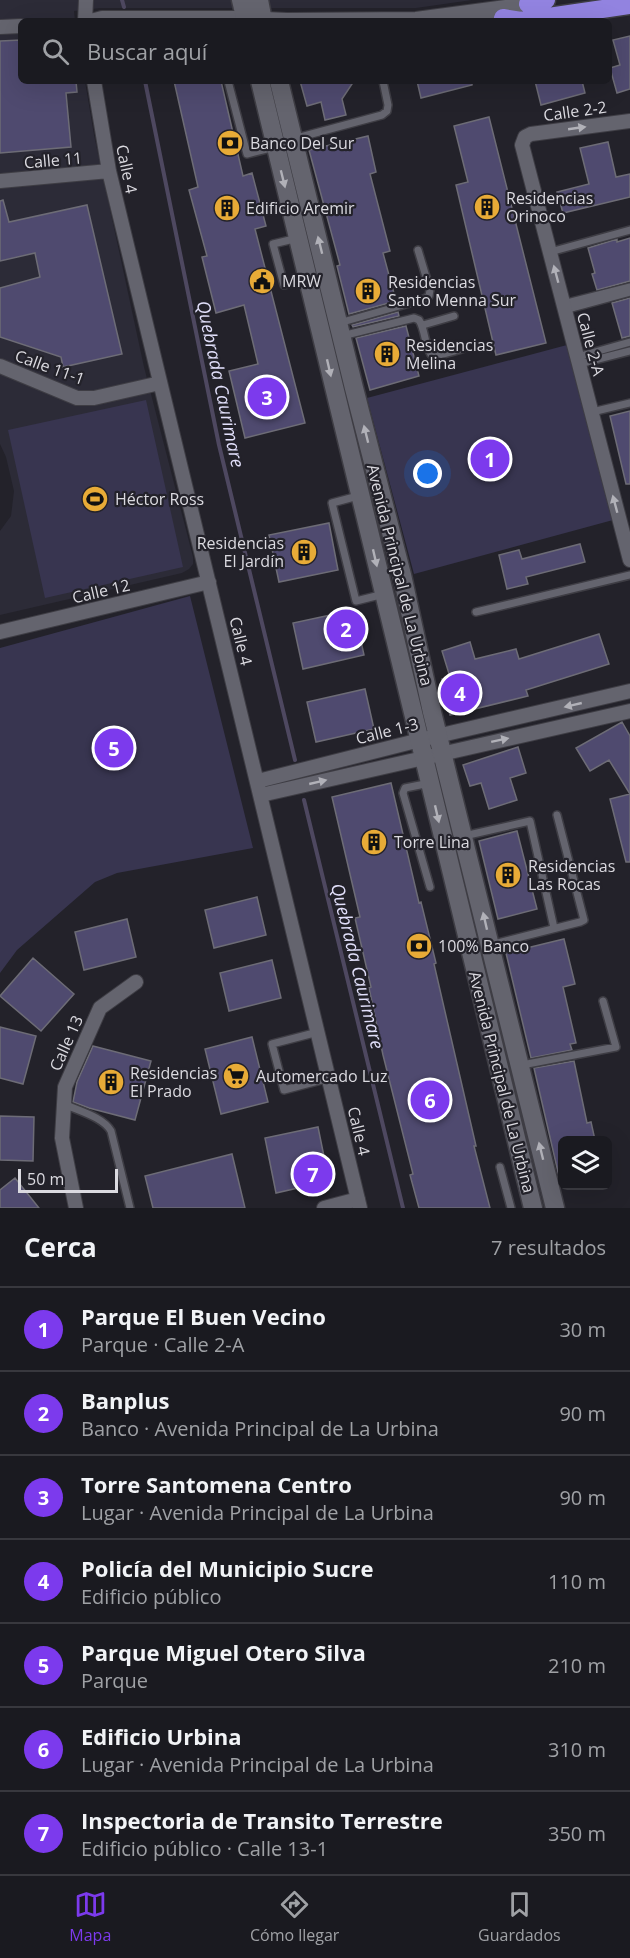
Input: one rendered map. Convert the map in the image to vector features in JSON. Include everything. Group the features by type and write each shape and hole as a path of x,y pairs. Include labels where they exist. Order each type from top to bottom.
{"highway":[{"path":"532,2 546,0"},
{"path":"499,8 592,0"},
{"path":"541,18 630,5"},
{"path":"499,8 516,18"}],"main road":[{"path":"252,16 259,0"},
{"name":"Avenida Principal de La Urbina","path":"261,84 533,1208"},
{"name":"Avenida Principal de La Urbina","path":"280,84 402,575 555,1208"}],"street":[{"path":"85,18 86,0"},
{"path":"424,18 532,2"},
{"path":"487,18 499,8"},
{"path":"102,18 252,16 361,18"},
{"path":"0,27 18,26"},
{"name":"Calle 4","path":"95,84 110,171 160,383 359,1203"},
{"name":"Calle 2-2","path":"525,137 531,134 630,121"},
{"name":"Calle 2-A","path":"525,137 522,145 630,560"},
{"name":"Calle 11","path":"0,182 110,171"},
{"name":"Calle 11-1","path":"0,366 77,398 94,398 160,383"},
{"name":"Calle 12","path":"0,632 209,582"},
{"name":"Calle 1-3","path":"441,744 630,691"},
{"name":"Calle 1-3","path":"258,781 441,744 630,711"},
{"name":"Calle 1-3","path":"261,795 422,748"},
{"name":"Calle 13","path":"76,1208 62,1138 65,1087 100,1008 136,982"},
{"path":"324,1208 359,1203"}],"lane":[{"path":"229,84 246,154 276,147"},
{"path":"293,139 382,115 387,111 388,105 384,84"},
{"path":"550,252 630,230"},
{"path":"298,238 273,244 284,285 308,279"},
{"path":"340,330 429,296 430,290 418,250"},
{"path":"564,307 630,287"},
{"path":"564,307 630,292"},
{"path":"423,326 454,316"},
{"path":"340,330 414,318 419,320 423,326 429,352 433,357 462,349"},
{"path":"578,361 630,342"},
{"path":"578,361 630,351"},
{"path":"591,412 630,403"},
{"path":"360,495 332,503 332,506 356,601 384,594"},
{"path":"476,612 630,575"},
{"path":"430,783 405,788 403,793 430,887"},
{"path":"490,945 584,920 557,815"},
{"path":"464,836 530,821 554,928"},
{"path":"519,1066 616,1047 603,1000"},
{"path":"318,1032 273,1044 275,1055 284,1090 329,1078"},
{"path":"64,1104 100,1121 111,1131 130,1208"},
{"path":"500,1167 511,1208"}],"shaded area":[{"path":"0,0 472,0 416,8 100,8 74,11 75,18 18,18 18,84 86,84 94,135 144,367 193,564 182,573 0,615 0,531 11,516 14,491 6,457 0,444"},
{"path":"567,345 613,520 414,574 367,398"},
{"name":"Héctor Ross","path":"146,400 183,567 45,598 8,430"},
{"path":"190,596 253,848 117,873 95,882 17,950 0,973 0,648"}],"building":[{"path":"630,36 630,89 617,93 612,67 620,65 613,40"},
{"path":"18,40 18,84 76,84 77,92 66,93 71,147 0,153 0,41"},
{"path":"175,84 222,84 243,176 252,173 266,226 255,229 305,423 245,438 229,371 258,364 244,305 216,313 202,257 207,256 189,190 198,187"},
{"path":"301,84 352,84 342,99 346,115 325,120 321,102 307,106"},
{"path":"418,84 472,84 472,85 421,98"},
{"path":"536,84 583,84 585,93 541,105"},
{"path":"489,117 546,343 496,355 456,185 468,182 454,126"},
{"path":"368,136 376,172 370,174 390,251 383,253 396,301 349,314 337,266 340,265 309,150"},
{"path":"608,142 616,177 630,174 630,197 563,213 557,192 589,184 580,148"},
{"path":"3,200 9,222 87,205 122,354 63,367 61,357 0,337 0,288 40,277 35,253 0,261 0,201"},
{"path":"630,238 630,281 597,290 588,248 617,239 617,242"},
{"path":"630,298 630,336 622,338 612,303"},
{"path":"398,312 399,316 353,327 352,325"},
{"name":"Residencias Melina","path":"406,326 419,376 370,390 356,338"},
{"path":"630,411 630,484 626,484 610,416"},
{"name":"Residencias El Jardín","path":"329,523 338,570 279,582 269,535"},
{"path":"580,544 585,562 526,577 528,584 507,589 499,555 519,550 522,559"},
{"path":"354,610 364,655 303,669 293,623"},
{"path":"599,634 609,664 526,690 528,696 450,715 442,679 450,677 442,651 470,642 475,659 516,649 519,659"},
{"path":"365,689 374,729 316,742 307,702"},
{"path":"622,722 630,736 630,794 609,760 590,771 576,748"},
{"path":"518,747 526,773 510,778 517,800 489,809 481,783 470,786 463,765"},
{"path":"391,783 419,903 421,902 436,963 434,964 476,1146 474,1146 490,1208 419,1208 410,1175 413,1174 383,1055 369,988 371,987 355,918 360,917 332,797"},
{"path":"630,794 630,862 626,862 610,799"},
{"name":"Residencias Las Rocas","path":"517,831 537,909 498,919 479,841"},
{"path":"257,897 266,935 214,948 205,910"},
{"path":"127,919 136,957 84,970 75,932"},
{"path":"564,939 575,984 563,987 576,1043 570,1044 572,1050 531,1058 506,953"},
{"path":"33,958 74,994 41,1031 0,996"},
{"path":"272,960 281,998 229,1011 220,973"},
{"path":"0,1027 36,1036 23,1084 0,1078"},
{"name":"Automercado Luz","path":"252,1037 268,1102 221,1114 205,1049"},
{"name":"Residencias El Prado","path":"93,1046 151,1061 135,1120 73,1102 77,1082"},
{"path":"574,1061 587,1123 591,1122 594,1136 558,1136 558,1172 534,1068"},
{"path":"0,1116 34,1117 33,1161 0,1160"},
{"path":"318,1127 329,1181 276,1193 265,1138"},
{"path":"232,1154 245,1208 153,1208 145,1176"},
{"path":"15,1178 39,1208 0,1208 0,1190"}],"waterway":[{"name":"Quebrada Caurimare","path":"122,0 124,7"},
{"name":"Quebrada Caurimare","path":"146,84 219,445 295,760"},
{"name":"Quebrada Caurimare","path":"304,800 403,1208"}],"place":[{"name":"Banco Del Sur","path":"230,143"},
{"name":"Residencias Orinoco","path":"487,207"},
{"name":"Edificio Aremir","path":"227,208"},
{"name":"MRW","path":"262,281"},
{"name":"Residencias Santo Menna Sur","path":"368,291"},
{"name":"Residencias Melina","path":"387,354"},
{"name":"Torre Santomena Centro","path":"267,397"},
{"name":"Parque El Buen Vecino","path":"490,459"},
{"name":"Héctor Ross","path":"95,499"},
{"name":"Residencias El Jardín","path":"304,552"},
{"name":"Banplus","path":"346,629"},
{"name":"Policía del Municipio Sucre","path":"460,693"},
{"name":"Parque Miguel Otero Silva","path":"114,748"},
{"name":"Torre Lina","path":"374,842"},
{"name":"Residencias Las Rocas","path":"508,875"},
{"name":"100% Banco","path":"419,946"},
{"name":"Automercado Luz","path":"236,1076"},
{"name":"Residencias El Prado","path":"111,1082"},
{"name":"Edificio Urbina","path":"430,1100"},
{"name":"Inspectoria de Transito Terrestre","path":"313,1174"}]}
